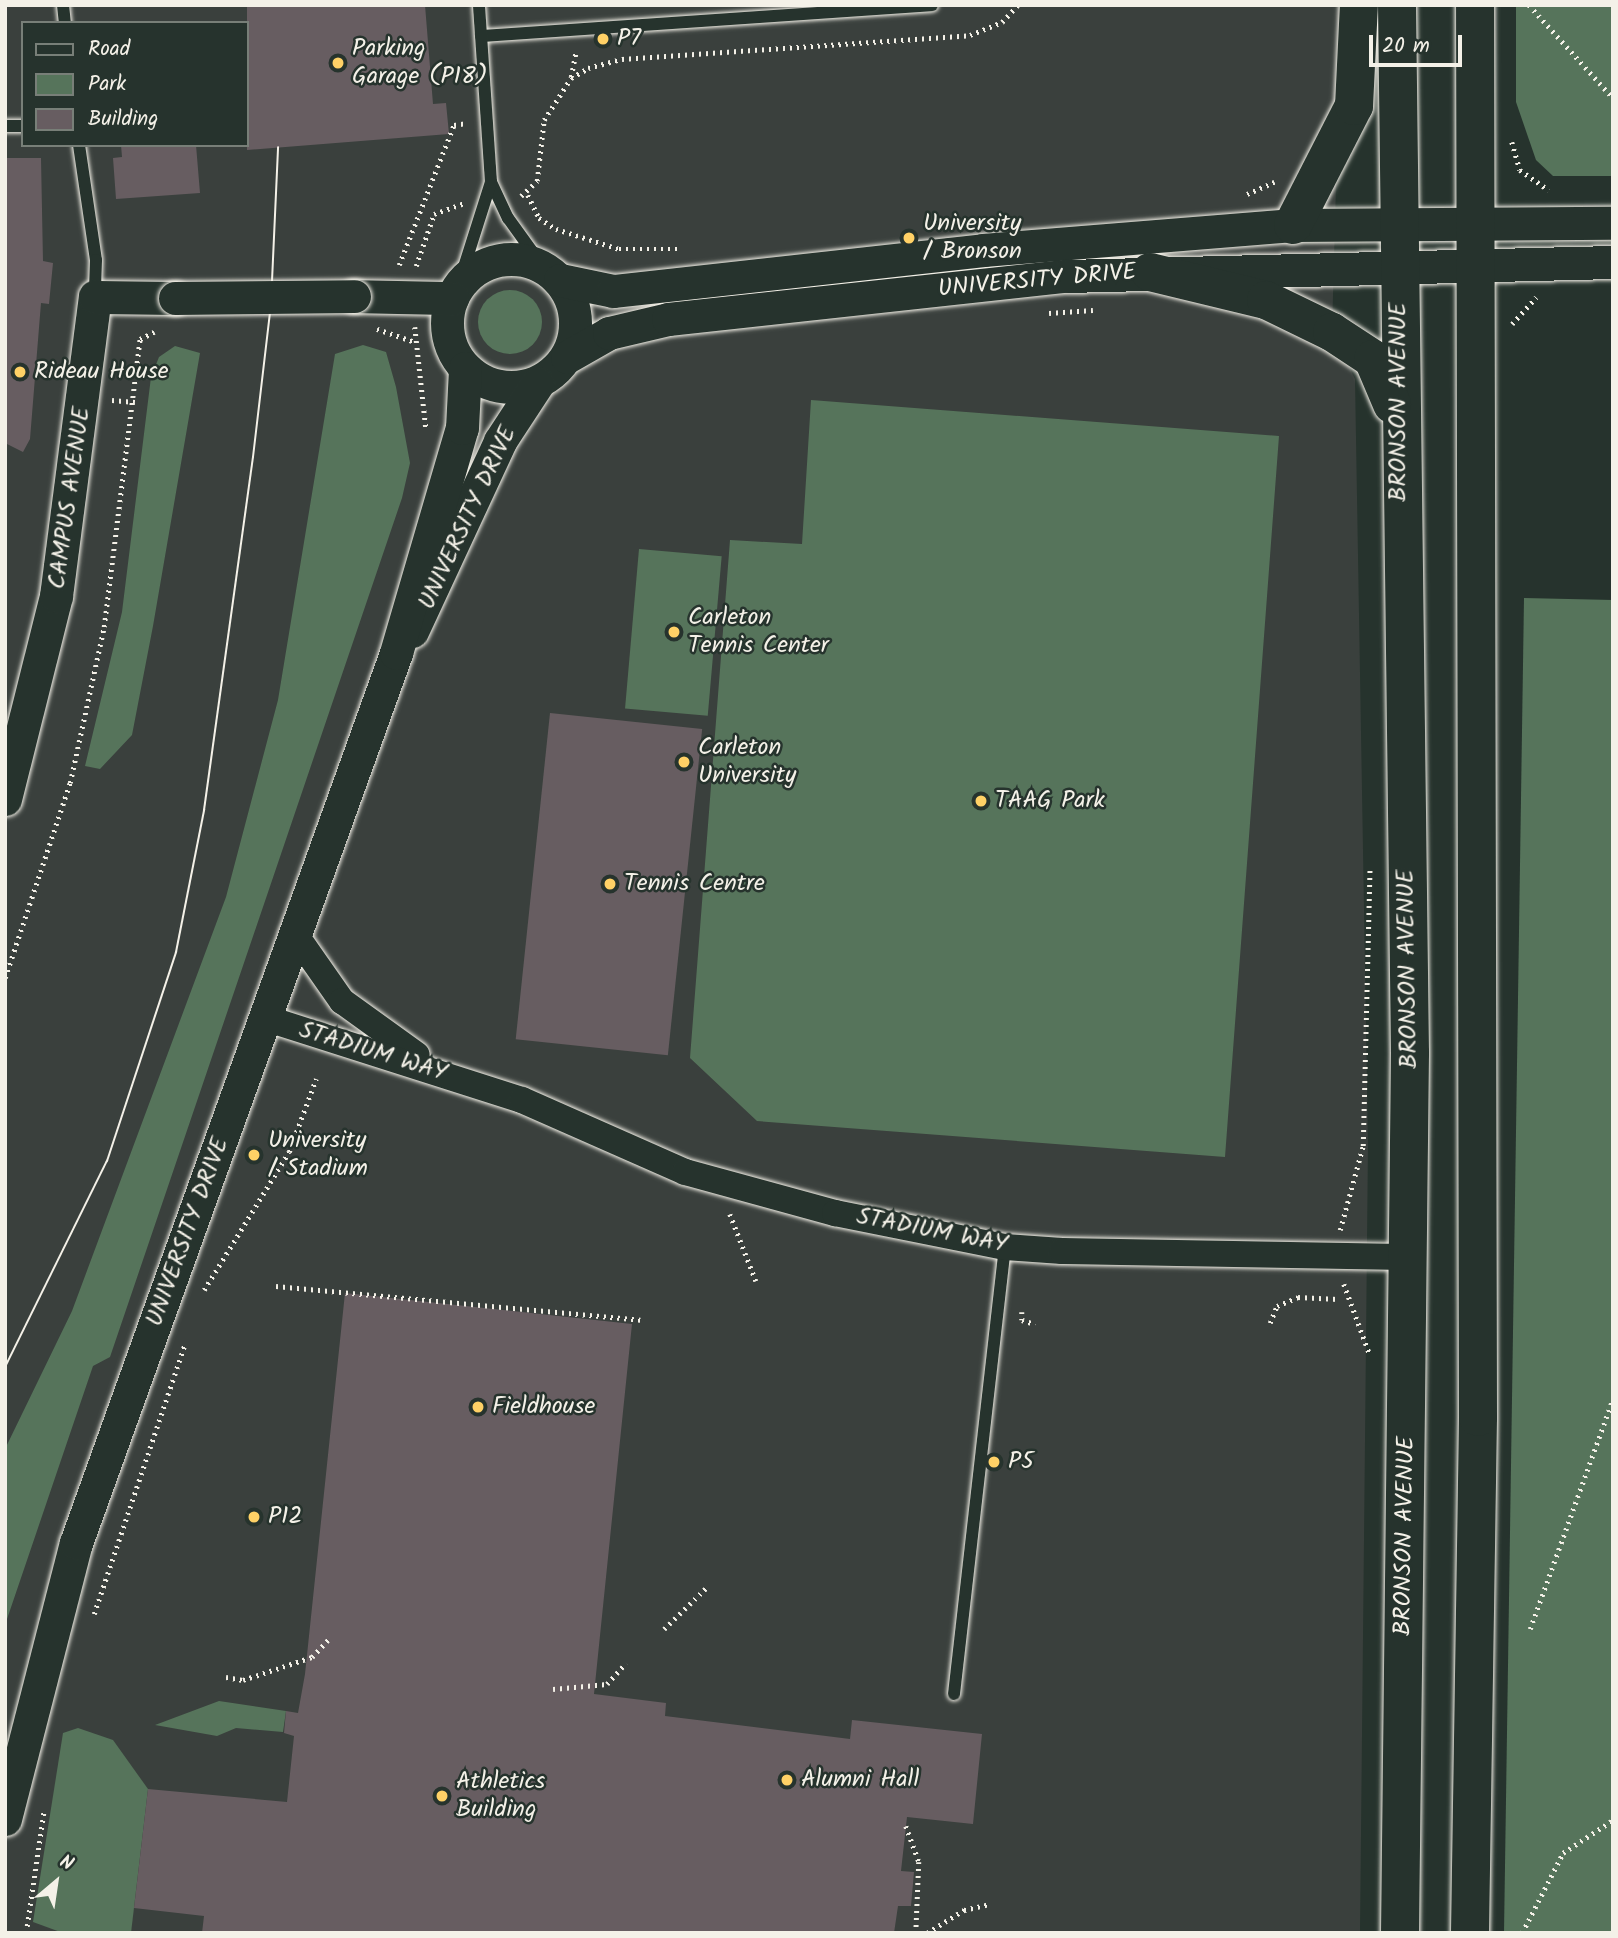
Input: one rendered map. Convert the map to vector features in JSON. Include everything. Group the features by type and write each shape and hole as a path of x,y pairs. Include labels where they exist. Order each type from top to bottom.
{"main road":[{"path":"1293,225 1354,106 1359,5"},
{"name":"BRONSON AVENUE","path":"1397,5 1398,423 1410,1053 1405,1257 1400,1933"},
{"path":"1470,1933 1478,1418 1475,5"},
{"path":"1150,272 1266,300 1363,350 1383,372 1398,423"}],"street":[{"name":"UNIVERSITY DRIVE","path":"552,274 613,292 983,250 1293,225 1475,225 1607,217"},
{"path":"505,259 552,274 576,318 567,357 538,383 499,387 465,369 447,335 455,292 484,265 505,259"},
{"name":"UNIVERSITY DRIVE","path":"567,357 609,333 668,319 1150,272 1613,262"},
{"path":"95,297 354,296 455,292"},
{"name":"CAMPUS AVENUE","path":"5,799 56,596 95,297"},
{"name":"UNIVERSITY DRIVE","path":"5,1819 76,1543 396,653 462,428 465,369"},
{"name":"UNIVERSITY DRIVE","path":"396,653 432,598 500,441 538,383"},
{"name":"STADIUM WAY","path":"295,934 366,1024 482,1086"},
{"name":"STADIUM WAY","path":"265,1018 482,1086 710,1180 835,1213 1005,1247 1194,1258 1405,1257"}],"lane":[{"path":"479,5 491,182 508,218 552,274"},
{"path":"481,36 932,5"},
{"path":"79,147 96,260 95,297"},
{"path":"455,292 491,182"},
{"path":"954,1694 1005,1247"}],"path":[{"path":"537,181 540,137 554,103 571,78 606,62 970,35 1002,22 1018,5"},
{"path":"1529,5 1613,98"},
{"path":"399,266 454,125 467,123"},
{"path":"1516,159 1520,170 1547,190 1565,191"},
{"path":"1242,196 1278,180"},
{"path":"528,195 544,221 582,238 633,251 686,248"},
{"path":"1509,333 1518,313 1546,288"},
{"path":"1039,314 1107,309"},
{"path":"376,329 415,342"},
{"path":"5,978 70,783 104,627 140,339"},
{"path":"1371,856 1363,1146 1339,1219 1347,1296 1371,1364"},
{"path":"200,1296 289,1152 316,1079"},
{"path":"723,1205 756,1281"},
{"path":"276,1286 640,1320"},
{"path":"1270,1323 1277,1306 1298,1297 1338,1299"},
{"path":"1021,1298 1022,1320 1035,1324"},
{"path":"92,1618 188,1332"},
{"path":"1530,1629 1613,1398"},
{"path":"664,1629 708,1587"},
{"path":"226,1677 243,1681 312,1657 329,1639"},
{"path":"552,1689 607,1684 626,1663"},
{"path":"26,1933 46,1795"},
{"path":"1522,1933 1563,1853 1613,1820"},
{"path":"906,1826 919,1862 916,1933"},
{"path":"927,1933 989,1904"}],"shaded area":[{"name":"Carleton University","path":"5,5 1341,5 1332,332 1355,379 1368,1145 1360,1933 5,1933"}],"green space":[{"path":"1516,5 1613,5 1613,176 1553,176 1536,160 1516,102"},
{"path":"504,290 516,290 533,299 540,310 540,334 533,345 516,354 504,354 492,349 483,340 478,328 478,316 483,304 492,295"},
{"path":"363,345 386,352 396,387 410,463 402,498 110,1357 93,1366 5,1625 5,1449 72,1311 226,897 278,700 335,354"},
{"path":"175,346 200,353 153,626 132,735 100,769 85,766 122,612 151,377 159,357"},
{"name":"TAAG Park","path":"811,400 1279,436 1225,1157 757,1121 690,1058 730,540 802,544"},
{"name":"Carleton Tennis Center","path":"639,549 722,556 708,716 625,708"},
{"path":"1524,598 1613,600 1613,1933 1504,1933"},
{"path":"219,1701 286,1711 283,1732 236,1728 217,1736 155,1725"},
{"path":"78,1728 113,1740 148,1789 131,1933 63,1933 33,1922 63,1733"}],"building":[{"name":"Parking Garage (P18)","path":"247,5 425,5 433,104 446,103 449,134 247,150"},
{"path":"121,147 196,147 200,193 116,199 113,158 122,157"},
{"name":"Rideau House","path":"5,158 41,158 43,261 53,263 49,304 41,303 30,439 23,452 5,443"},
{"name":"Tennis Centre","path":"550,713 702,729 668,1055 516,1039"},
{"path":"345,1293 632,1324 594,1694 666,1703 665,1716 850,1739 852,1720 982,1734 973,1824 907,1817 901,1871 914,1872 911,1906 898,1906 894,1933 202,1933 204,1916 134,1908 148,1789 287,1802 294,1736 284,1733 286,1711 298,1713 305,1674"}],"tram line":[{"path":"5,1367 107,1161 176,952 204,810 253,457 271,303 278,147"}],"place":[{"name":"P7","path":"603,39"},
{"name":"Parking Garage (P18)","path":"338,63"},
{"name":"University / Bronson","path":"909,238"},
{"name":"Rideau House","path":"20,372"},
{"name":"Carleton Tennis Center","path":"674,632"},
{"name":"Carleton University","path":"684,762"},
{"name":"TAAG Park","path":"981,801"},
{"name":"Tennis Centre","path":"610,884"},
{"name":"University / Stadium","path":"254,1155"},
{"name":"Fieldhouse","path":"478,1407"},
{"name":"P5","path":"994,1462"},
{"name":"P12","path":"254,1517"},
{"name":"Alumni Hall","path":"787,1780"},
{"name":"Athletics Building","path":"442,1796"}]}
